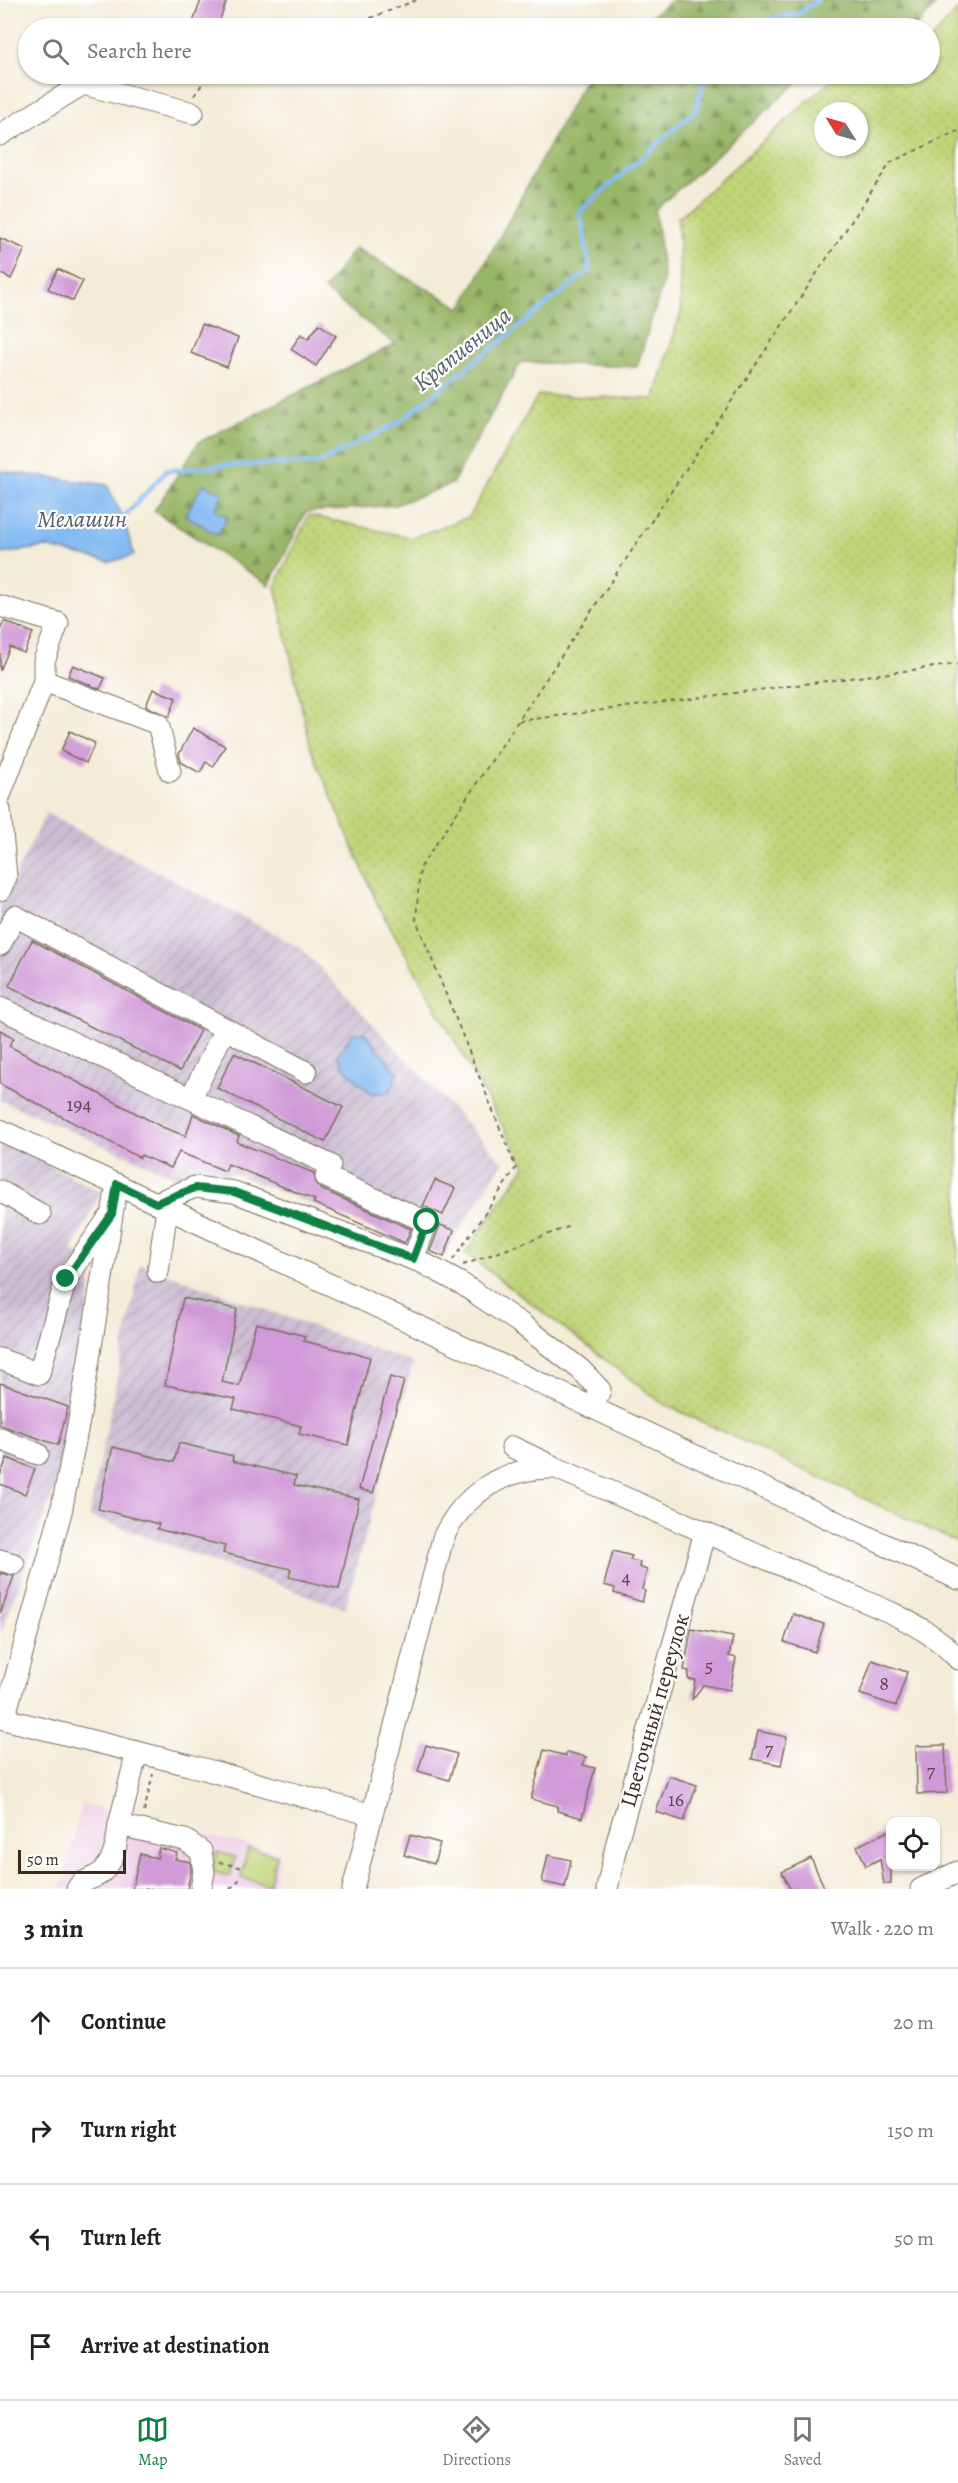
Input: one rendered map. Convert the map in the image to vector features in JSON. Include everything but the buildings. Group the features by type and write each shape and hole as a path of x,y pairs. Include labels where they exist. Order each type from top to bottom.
{"street":[{"path":"0,135 83,84 188,111"},
{"path":"0,606 58,623 44,661 44,681 0,795"},
{"path":"44,681 158,724 170,771"},
{"path":"0,810 6,878 0,890"},
{"path":"0,945 15,916 306,1072"},
{"path":"0,1008 330,1165 326,1177 427,1222 413,1259"},
{"path":"190,1098 225,1029"},
{"path":"0,1131 958,1579"},
{"path":"117,1184 80,1415 61,1512 4,1719 158,1757 372,1815"},
{"path":"162,1205 195,1188 234,1192 413,1259 443,1274 520,1323 580,1369 600,1390 593,1408"},
{"path":"0,1191 40,1214"},
{"path":"158,1272 162,1205"},
{"path":"0,1359 39,1374 66,1279 112,1214"},
{"path":"0,1439 39,1454"},
{"path":"512,1447 892,1613 925,1630 946,1645 958,1659"},
{"path":"353,1889 443,1538 451,1522 468,1500 487,1485 523,1470 556,1468"},
{"name":"Цветочный переулок","path":"608,1889 622,1821 705,1532"},
{"path":"77,1889 80,1884 102,1872 130,1827 137,1752"},
{"path":"130,1827 185,1840 201,1851 204,1872 201,1889"},
{"path":"921,1889 958,1872"}],"path":[{"path":"371,18 417,0"},
{"path":"188,111 203,84"},
{"path":"443,1274 516,1168 416,920 420,868 891,162 958,131"},
{"path":"519,720 958,664"},
{"path":"443,1274 568,1227"},
{"path":"130,1827 158,1757"},
{"path":"202,1858 243,1868"},
{"path":"230,1889 241,1878"}],"shaded area":[{"path":"46,813 301,948 503,1162 445,1253 376,1230 236,1174 176,1177 0,1100 0,906"},
{"path":"0,1140 102,1192 72,1250 93,1266 76,1418 53,1493 0,1635"},
{"path":"140,1264 413,1363 345,1609 89,1516"},
{"path":"82,1804 280,1853 273,1889 61,1889"}],"green space":[{"path":"673,0 940,0 924,18 648,18"},
{"path":"958,9 958,1543 662,1403 465,1253 525,1166 377,903 311,749 275,586 309,515 412,538 469,517 538,395 654,399 681,312 678,218 827,84 940,84 940,30"},
{"path":"583,84 796,84 655,210 664,279 637,367 521,362 452,484 395,505 306,512 269,585 154,511 199,442 395,344 324,290 355,248 461,308"},
{"path":"248,1848 277,1855 269,1885 241,1878"},
{"path":"217,1852 235,1857 230,1876 212,1872"}],"water":[{"name":"Мелашин","path":"0,471 107,485 123,518 134,555 110,562 45,547 0,554"},
{"path":"203,484 223,493 215,510 228,517 217,535 185,515"},
{"path":"353,1033 365,1033 397,1072 394,1085 388,1093 371,1093 346,1070 337,1055"}],"waterway":[{"name":"Крапивница","path":"774,18 800,13 818,0"},
{"name":"Крапивница","path":"123,518 166,471 228,465 318,463 398,423 590,270 580,211 695,111 704,84"}],"route":[{"path":"66,1279 112,1214 117,1184 156,1203 195,1188 234,1192 274,1205 413,1259 427,1222"}]}
